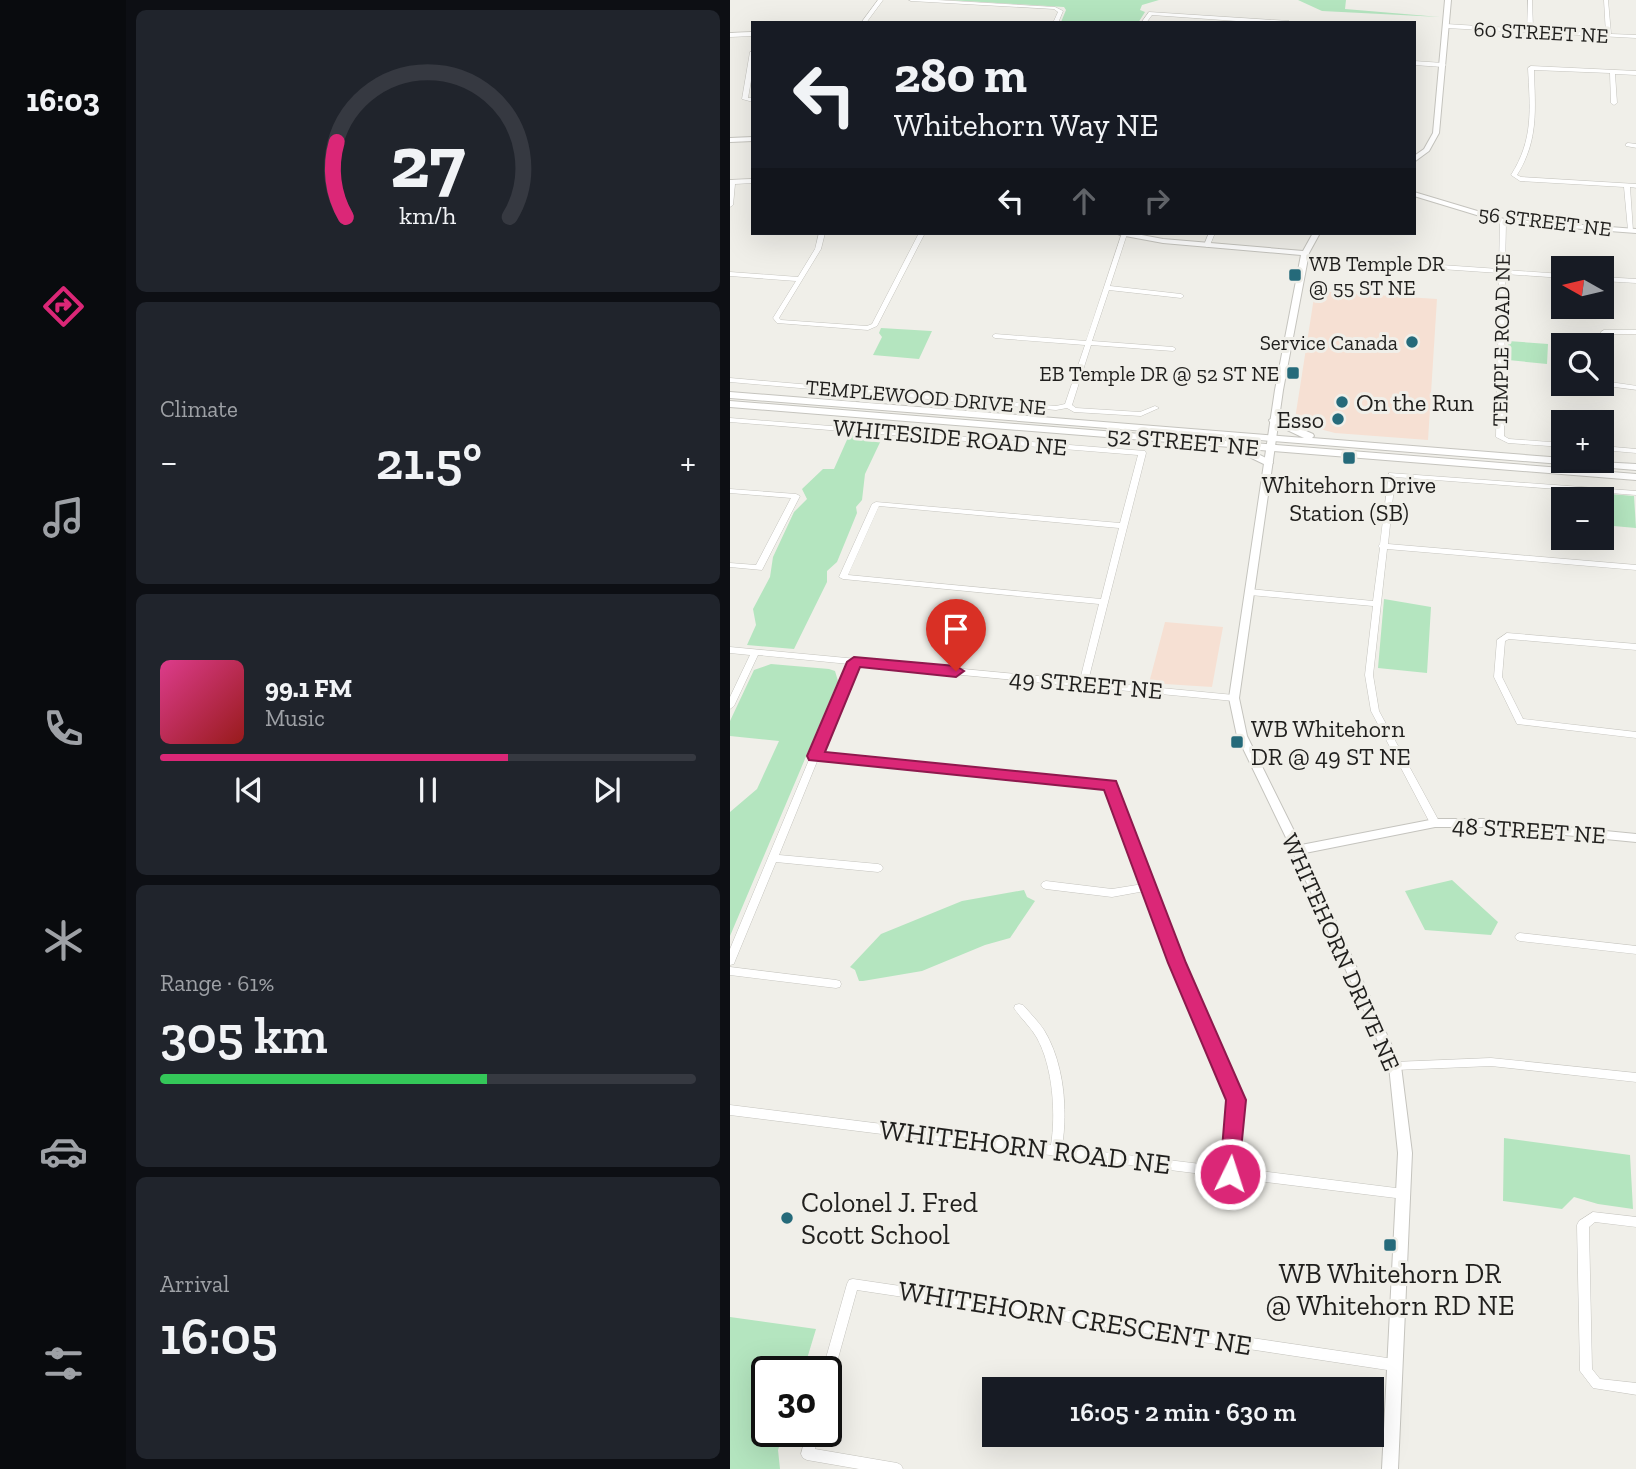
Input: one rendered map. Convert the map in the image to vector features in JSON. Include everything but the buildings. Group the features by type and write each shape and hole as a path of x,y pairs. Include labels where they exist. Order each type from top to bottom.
{"main road":[{"name":"52 STREET NE","path":"730,395 1636,477"},
{"name":"52 STREET NE","path":"730,404 1225,444 1336,443 1636,467"},
{"path":"1274,420 1298,433 1336,443"},
{"path":"1225,444 1255,454 1268,463"}],"street":[{"path":"865,21 881,0"},
{"path":"911,0 1055,8 1061,11 1056,21"},
{"path":"1416,158 1427,149 1436,133 1448,0"},
{"path":"1530,0 1530,31"},
{"path":"1606,0 1609,35"},
{"path":"1145,21 1151,13 1261,21"},
{"name":"60 STREET NE","path":"1446,26 1636,37"},
{"path":"730,35 751,34"},
{"path":"1416,63 1443,65"},
{"path":"1636,73 1531,68 1532,138 1526,159 1514,175 1519,179 1636,186"},
{"path":"1612,71 1614,103"},
{"path":"751,72 745,99 751,100"},
{"path":"730,140 751,139"},
{"path":"1628,145 1636,146"},
{"path":"730,205 731,182 751,181"},
{"path":"1627,186 1634,231"},
{"name":"56 STREET NE","path":"1416,195 1503,221 1634,231"},
{"name":"TEMPLE ROAD NE","path":"1503,221 1500,437 1508,441 1551,444"},
{"path":"822,235 818,249 776,318 779,322 868,328 875,325 921,235"},
{"name":"TEMPLEWOOD DRIVE NE","path":"730,380 1056,408 1068,406 1122,235"},
{"path":"1130,235 1305,253"},
{"path":"1207,245 1211,235"},
{"name":"WHITEHORN DRIVE NE","path":"1315,235 1305,253 1274,420 1234,698 1242,736 1298,850 1395,1066 1406,1153 1390,1469"},
{"path":"1423,262 1440,267 1551,275"},
{"path":"730,274 800,279"},
{"path":"1614,280 1636,281"},
{"path":"1107,288 1181,296"},
{"path":"1636,332 1604,332 1607,384 1636,388"},
{"path":"995,336 1173,349"},
{"path":"1068,406 1074,410 1141,414 1155,408"},
{"name":"WHITESIDE ROAD NE","path":"730,420 1142,453 1083,684"},
{"path":"1614,449 1636,451"},
{"path":"1435,823 1373,702 1369,675 1392,475 1636,493"},
{"path":"730,491 796,496 759,568 730,565"},
{"path":"1104,602 843,577 876,504 1123,527"},
{"path":"1382,546 1636,568"},
{"path":"1250,592 1376,604"},
{"path":"1636,647 1507,636 1501,640 1498,677 1520,722 1636,735"},
{"name":"49 STREET NE","path":"730,650 1234,698"},
{"path":"730,706 755,653"},
{"path":"730,961 854,662"},
{"path":"815,756 1110,785 1148,887 1236,1100 1230,1174"},
{"name":"48 STREET NE","path":"1298,850 1435,823 1483,822 1636,838"},
{"path":"773,858 878,867"},
{"path":"1046,886 1112,893 1148,887"},
{"path":"1520,937 1636,950"},
{"path":"730,971 836,984"},
{"path":"1019,1008 1041,1034 1055,1078 1060,1133 1056,1150"},
{"path":"1395,1066 1491,1062 1636,1078"},
{"name":"WHITEHORN ROAD NE","path":"730,1110 1404,1194"},
{"path":"1636,1222 1593,1217 1583,1225 1586,1371 1597,1384 1636,1389"},
{"name":"WHITEHORN CRESCENT NE","path":"833,1356 853,1284 1394,1365"},
{"path":"809,1447 807,1454 897,1469"}],"shaded area":[{"path":"1315,291 1437,299 1428,440 1335,433 1297,423 1295,419"},
{"path":"1165,622 1223,627 1212,687 1149,683"}],"green space":[{"path":"949,0 1159,0 1142,5 1140,10 1145,12 1139,21 1061,21 1066,10 1064,7"},
{"path":"1298,0 1346,0 1345,9 1440,17 1322,11"},
{"path":"881,328 932,331 919,359 873,355 882,337 879,333"},
{"path":"1508,341 1548,344 1547,364 1508,360"},
{"path":"850,433 883,436 865,474 862,500 856,507 857,513 837,562 827,571 827,582 794,649 747,645 756,625 753,609 770,577 773,557 794,512 807,499 802,489 823,469 834,469"},
{"path":"1614,494 1634,496 1636,528 1614,526"},
{"path":"1384,599 1431,607 1427,673 1378,668"},
{"path":"771,664 829,669 835,671 838,681 730,936 730,812 757,789 779,741 730,736 730,721 754,670"},
{"path":"1452,880 1498,922 1491,935 1425,930 1405,891"},
{"path":"1024,890 1027,897 1035,901 1010,938 985,945 922,971 859,981 855,970 850,967 881,934 962,901"},
{"path":"1504,1138 1630,1155 1633,1209 1574,1197 1562,1209 1503,1201"},
{"path":"730,1317 816,1329 808,1356 751,1356 751,1447 779,1447 780,1469 730,1469"}],"place":[{"name":"WB Temple DR @ 55 ST NE","path":"1295,275"},
{"name":"Service Canada","path":"1412,342"},
{"name":"EB Temple DR @ 52 ST NE","path":"1293,373"},
{"name":"On the Run","path":"1342,402"},
{"name":"Esso","path":"1338,419"},
{"name":"Whitehorn Drive Station (SB)","path":"1349,458"},
{"name":"WB Whitehorn DR @ 49 ST NE","path":"1237,742"},
{"name":"Colonel J. Fred Scott School","path":"787,1218"},
{"name":"WB Whitehorn DR @ Whitehorn RD NE","path":"1390,1245"}],"route":[{"path":"956,671 854,662 815,756 1110,785 1177,963 1236,1100 1230,1174"}]}
